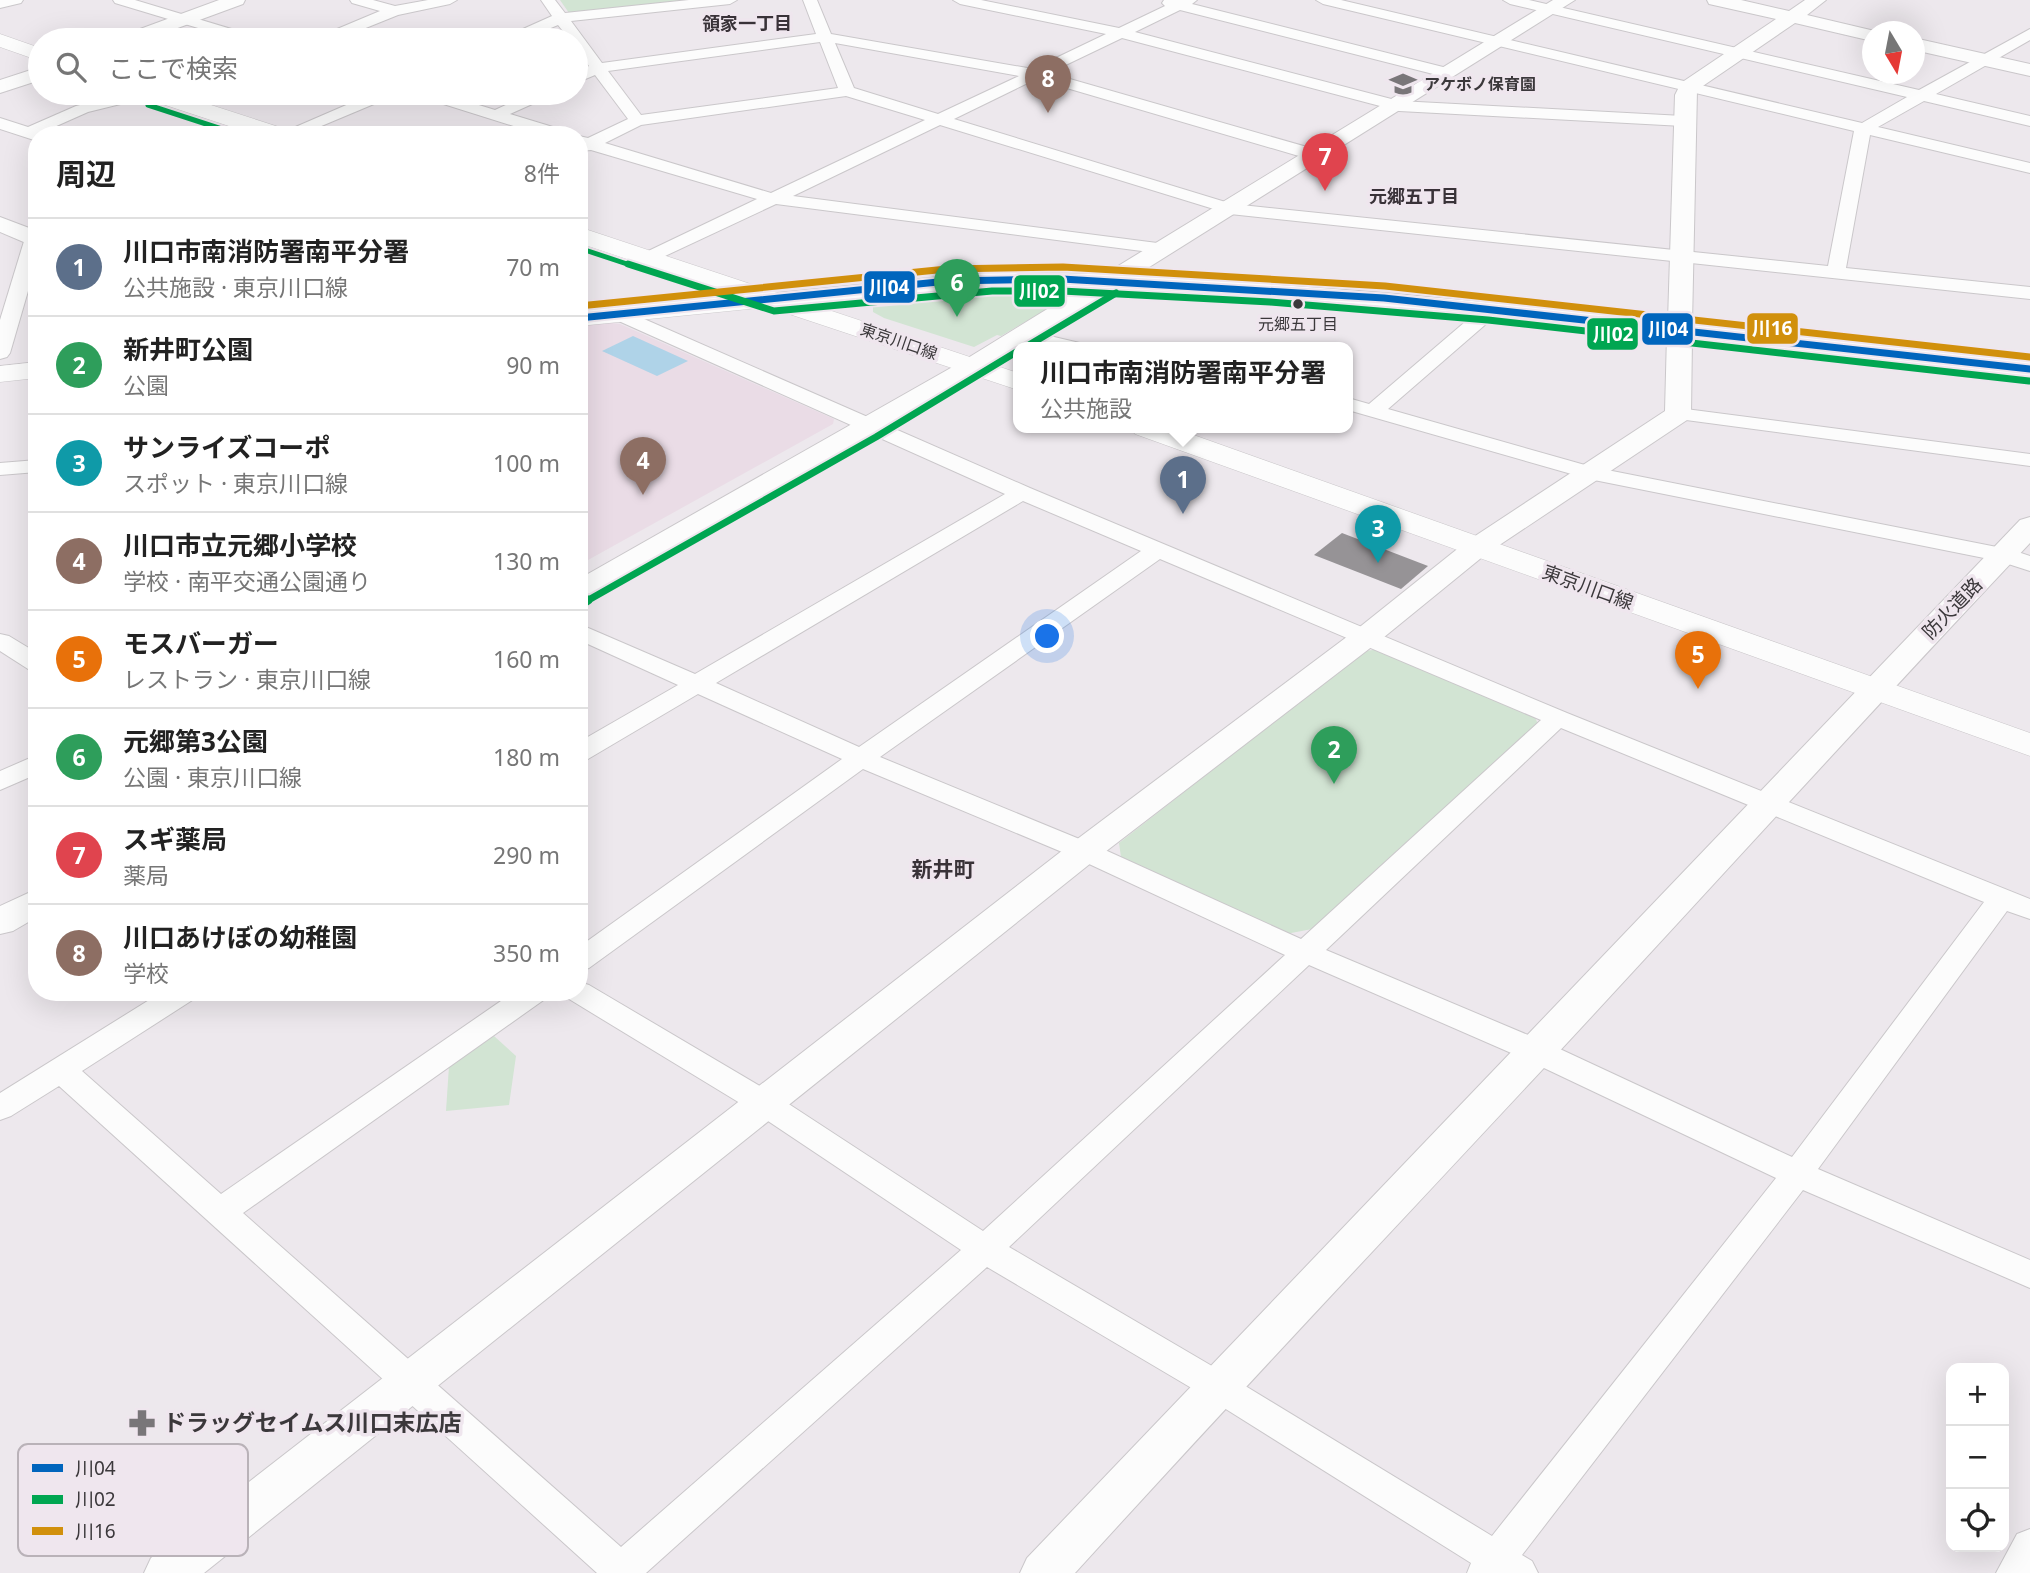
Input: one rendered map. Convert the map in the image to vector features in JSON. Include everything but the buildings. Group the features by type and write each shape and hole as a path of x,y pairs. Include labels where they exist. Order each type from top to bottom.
{"main road":[{"path":"0,40 28,50"},
{"path":"187,105 254,126"},
{"name":"東京川口線","path":"588,237 1013,380"},
{"path":"588,317 775,299"},
{"path":"0,374 28,371"},
{"name":"東京川口線","path":"1159,433 2030,745"}],"street":[{"path":"0,4 16,0"},
{"path":"120,0 211,28"},
{"path":"161,28 236,0"},
{"path":"357,0 394,11"},
{"path":"352,28 394,11 450,0"},
{"path":"548,0 568,28"},
{"path":"538,28 561,18 730,0"},
{"path":"810,0 847,90"},
{"path":"960,0 1121,33 1399,106 1683,121"},
{"path":"1157,0 1184,3 1449,73"},
{"path":"1323,0 2030,168"},
{"path":"1510,0 1558,5 1739,54 2030,121"},
{"path":"1716,0 1862,33"},
{"path":"1678,414 1685,95 1688,88 1817,0"},
{"path":"648,258 937,118 1184,3"},
{"path":"588,586 972,366 1399,106 1558,5"},
{"path":"1863,129 2030,34"},
{"path":"588,73 598,68 825,37 1036,74 1315,155"},
{"path":"1925,47 2030,70"},
{"path":"588,54 637,121"},
{"path":"0,87 28,77"},
{"path":"588,143 637,121 847,90 1230,209 2030,293"},
{"path":"49,126 82,108 95,105"},
{"path":"304,126 357,105"},
{"path":"463,105 532,126"},
{"path":"496,115 518,105"},
{"path":"0,123 28,134"},
{"path":"1836,272 1863,129"},
{"path":"588,146 771,198 1165,249"},
{"path":"0,224 28,235"},
{"path":"0,353 28,262"},
{"path":"775,299 970,280 1110,282 1359,296 1489,308 2030,369"},
{"path":"1374,410 1479,320 1489,308"},
{"path":"588,997 764,1104 985,1249 1217,1386 1500,1568 1797,1174 2016,904 1558,718 1022,493 619,314"},
{"path":"1020,335 1051,342"},
{"path":"1353,405 1589,473 2017,559"},
{"path":"248,1510 1084,851 1367,636 1476,548 1678,414 2030,460"},
{"path":"0,469 28,467"},
{"path":"588,748 1022,493"},
{"name":"防火道路","path":"1044,1573 1874,689 2017,559 2030,526"},
{"path":"588,955 861,758 1159,549"},
{"path":"588,635 861,758 1084,851 1304,952 1536,1051 1797,1174 2030,1275"},
{"path":"0,641 28,658"},
{"path":"61,1070 623,1572 985,1249 1558,718"},
{"path":"0,782 28,768"},
{"path":"0,922 28,906"},
{"path":"0,1108 170,1001"},
{"path":"220,1212 522,1001"},
{"path":"2015,1573 2030,1546"},
{"path":"168,1573 190,1556"}],"shaded area":[{"path":"588,323 620,324 834,419 833,424 588,560"}],"green space":[{"path":"560,0 690,0 569,13"},
{"path":"1047,285 1066,294 1066,298 1001,336 997,335 974,347 873,312 873,302 886,295 973,287"},
{"path":"1383,649 1533,713 1538,724 1312,929 1286,934 1121,857 1119,843 1364,651"},
{"path":"494,1036 516,1056 509,1105 446,1111 449,1066"}],"water":[{"path":"633,336 688,361 657,376 602,351"}],"transit line":[{"name":"川02","path":"148,105 212,126"},
{"name":"川02","path":"588,251 774,311 992,291 1062,291 1270,302 1488,320 2029,381"},
{"name":"川16","path":"588,305 947,269 1063,267 1385,286 2030,357"},
{"name":"川04","path":"588,317 948,281 1062,279 1384,298 2030,369"},
{"name":"川02","path":"1034,342 1116,293"},
{"name":"川02","path":"588,600 876,437 1013,354"}],"place":[{"name":"アケボノ保育園","path":"1403,84"},
{"name":"川口あけぼの幼稚園","path":"1048,113"},
{"name":"スギ薬局","path":"1325,191"},
{"name":"元郷五丁目","path":"1298,304"},
{"name":"元郷第3公園","path":"957,317"},
{"name":"川口市立元郷小学校","path":"643,495"},
{"name":"川口市南消防署南平分署","path":"1183,514"},
{"name":"サンライズコーポ","path":"1378,563"},
{"name":"モスバーガー","path":"1698,689"},
{"name":"新井町公園","path":"1334,784"},
{"name":"ドラッグセイムス川口末広店","path":"142,1423"}],"district":[{"name":"領家一丁目","path":"747,24"},
{"name":"元郷五丁目","path":"1414,197"},
{"name":"新井町","path":"943,870"}]}
